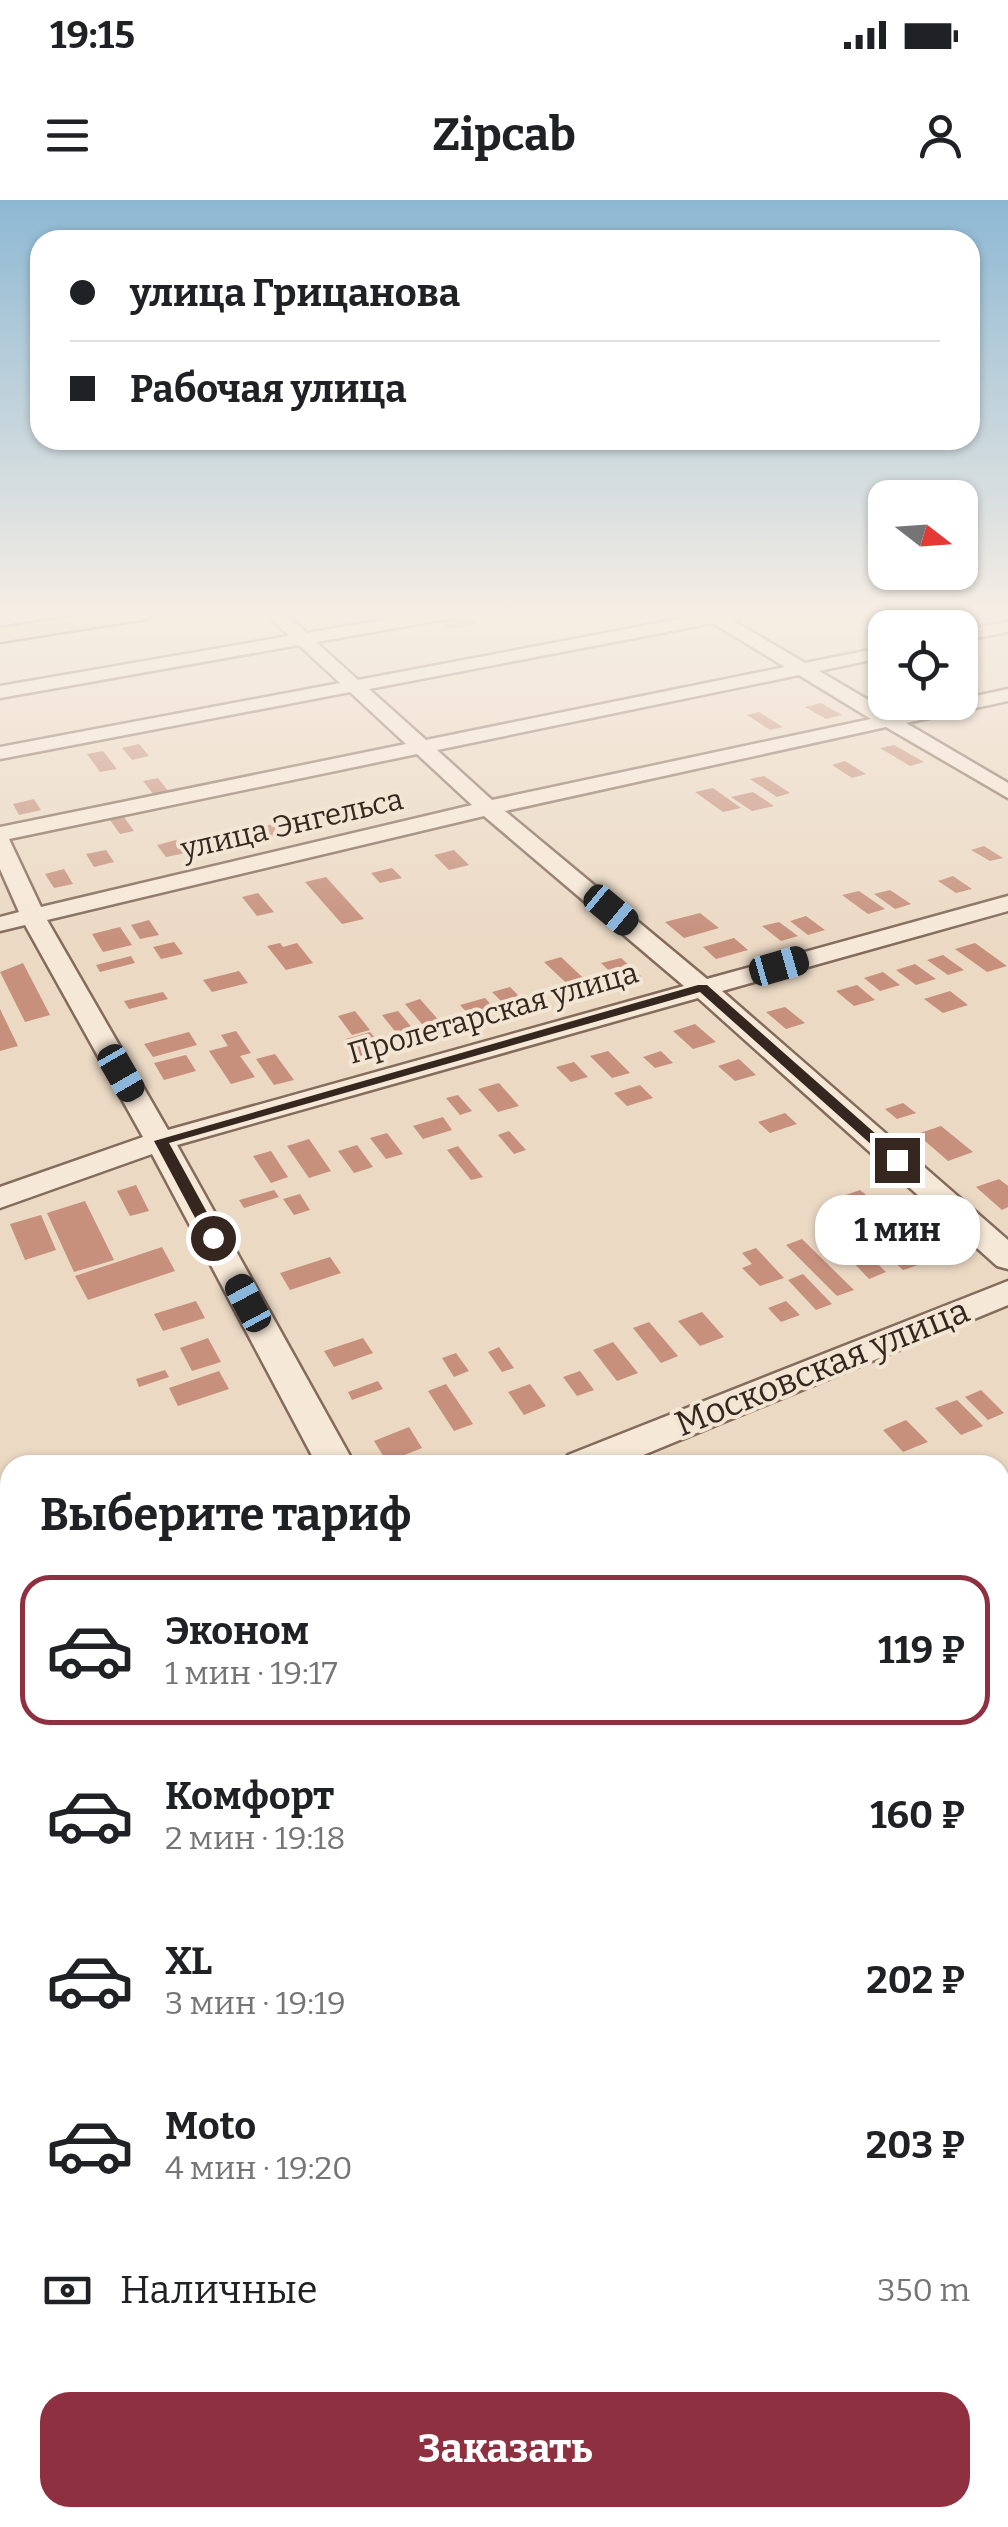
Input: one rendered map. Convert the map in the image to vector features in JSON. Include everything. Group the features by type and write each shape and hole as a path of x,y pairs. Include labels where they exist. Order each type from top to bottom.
{"street":[{"path":"0,752 170,721"},
{"path":"396,721 488,808 702,988 1008,1258"},
{"path":"0,834 544,721"},
{"name":"улица Энгельса","path":"0,924 488,808 895,721"},
{"path":"889,722 1008,792"},
{"path":"0,843 42,937 160,1141 331,1455"},
{"name":"Пролетарская улица","path":"0,1198 160,1141 1008,903"},
{"name":"Московская улица","path":"606,1455 1008,1292"}],"building":[{"path":"756,721 773,721 783,727 770,730"},
{"path":"139,744 149,756 132,760 122,748"},
{"path":"894,745 924,762 910,766 880,748"},
{"path":"103,751 117,769 100,772 87,754"},
{"path":"845,761 866,774 852,778 832,765"},
{"path":"764,776 790,793 777,797 750,779"},
{"path":"158,778 169,792 154,795 143,781"},
{"path":"713,788 741,808 723,812 695,792"},
{"path":"753,792 774,806 752,811 731,797"},
{"path":"394,795 409,809 393,813 379,799"},
{"path":"34,799 41,810 19,815 13,804"},
{"path":"124,817 134,831 120,834 110,820"},
{"path":"281,822 291,834 270,838 260,827"},
{"path":"176,840 186,853 166,857 157,845"},
{"path":"984,846 1003,858 990,861 971,850"},
{"path":"106,850 114,862 94,867 86,854"},
{"path":"454,850 469,865 449,870 434,855"},
{"path":"392,868 402,878 380,883 371,873"},
{"path":"64,869 73,884 54,888 45,874"},
{"path":"953,876 972,889 956,893 938,881"},
{"path":"326,877 364,919 342,924 305,882"},
{"path":"890,890 911,904 895,909 874,894"},
{"path":"859,891 885,909 868,914 842,895"},
{"path":"258,893 274,912 257,916 242,897"},
{"path":"700,913 719,928 684,938 665,922"},
{"path":"806,916 825,930 808,935 790,921"},
{"path":"149,920 159,935 140,939 131,925"},
{"path":"779,922 798,936 781,941 762,926"},
{"path":"120,927 132,945 103,952 92,934"},
{"path":"734,938 748,950 716,959 703,947"},
{"path":"174,942 183,954 161,959 153,947"},
{"path":"280,943 283,947 297,943 313,963 286,970 267,946"},
{"path":"975,943 1007,966 987,972 955,949"},
{"path":"943,955 964,970 948,975 927,960"},
{"path":"131,956 135,963 100,972 96,965"},
{"path":"561,957 597,991 580,996 544,962"},
{"path":"621,958 642,977 622,983 601,963"},
{"path":"23,963 50,1015 25,1022 0,972"},
{"path":"915,964 936,979 916,985 896,970"},
{"path":"239,971 248,983 212,992 203,980"},
{"path":"883,972 900,985 880,991 864,978"},
{"path":"857,985 875,1000 854,1006 836,991"},
{"path":"510,987 531,1008 513,1013 492,992"},
{"path":"950,991 968,1005 943,1013 924,999"},
{"path":"163,992 168,999 129,1009 124,1001"},
{"path":"485,998 498,1012 473,1019 460,1005"},
{"path":"420,999 449,1032 433,1037 405,1004"},
{"path":"785,1007 805,1023 786,1029 766,1012"},
{"path":"0,1009 18,1046 0,1051"},
{"path":"355,1011 370,1030 352,1035 338,1016"},
{"path":"398,1011 414,1030 398,1035 382,1015"},
{"path":"695,1024 716,1042 693,1049 673,1031"},
{"path":"236,1031 251,1053 240,1056 255,1077 231,1084 209,1051 228,1046 221,1035"},
{"path":"189,1032 197,1045 153,1057 144,1044"},
{"path":"370,1032 385,1049 359,1056 346,1039"},
{"path":"608,1051 630,1073 612,1078 590,1056"},
{"path":"661,1051 673,1063 655,1068 643,1057"},
{"path":"275,1054 294,1080 274,1085 256,1059"},
{"path":"186,1055 196,1071 164,1080 154,1063"},
{"path":"739,1059 756,1075 735,1081 718,1066"},
{"path":"574,1062 588,1077 571,1082 556,1067"},
{"path":"499,1083 519,1106 498,1112 478,1089"},
{"path":"640,1085 653,1098 627,1106 614,1093"},
{"path":"458,1095 472,1111 460,1115 446,1098"},
{"path":"903,1103 916,1113 897,1119 885,1109"},
{"path":"785,1113 797,1124 770,1133 758,1122"},
{"path":"443,1117 452,1130 423,1139 413,1126"},
{"path":"941,1126 973,1152 948,1161 917,1134"},
{"path":"509,1131 526,1150 514,1154 498,1135"},
{"path":"387,1133 403,1154 386,1159 370,1138"},
{"path":"309,1139 331,1171 309,1178 287,1146"},
{"path":"357,1145 373,1167 354,1173 338,1151"},
{"path":"458,1146 483,1177 471,1180 447,1150"},
{"path":"271,1151 288,1177 271,1183 253,1156"},
{"path":"999,1179 1008,1186 1008,1207 1002,1210 976,1187"},
{"path":"136,1185 149,1211 130,1216 117,1191"},
{"path":"274,1190 279,1197 244,1208 239,1200"},
{"path":"860,1190 870,1198 834,1211 826,1202"},
{"path":"300,1194 310,1210 294,1215 283,1199"},
{"path":"85,1201 114,1260 74,1272 47,1213"},
{"path":"41,1215 56,1250 25,1260 10,1224"},
{"path":"926,1231 949,1252 937,1257 913,1235"},
{"path":"802,1239 854,1290 837,1296 786,1245"},
{"path":"894,1239 921,1264 903,1270 876,1245"},
{"path":"162,1247 175,1271 88,1300 75,1276"},
{"path":"756,1248 784,1278 760,1286 742,1268 752,1264 742,1253"},
{"path":"866,1253 886,1272 869,1279 850,1259"},
{"path":"330,1257 341,1273 290,1290 280,1273"},
{"path":"803,1274 832,1304 816,1310 788,1280"},
{"path":"196,1301 205,1318 163,1331 154,1314"},
{"path":"786,1301 800,1315 781,1322 768,1308"},
{"path":"702,1312 724,1337 700,1346 678,1321"},
{"path":"649,1322 678,1356 661,1363 633,1328"},
{"path":"208,1338 221,1362 192,1371 180,1348"},
{"path":"363,1338 373,1353 334,1367 324,1351"},
{"path":"613,1342 638,1373 617,1381 593,1350"},
{"path":"499,1347 514,1368 502,1372 488,1352"},
{"path":"456,1353 469,1371 454,1377 442,1358"},
{"path":"165,1370 169,1377 139,1387 136,1379"},
{"path":"219,1371 229,1389 178,1406 169,1388"},
{"path":"580,1371 594,1390 577,1396 563,1377"},
{"path":"378,1381 383,1389 352,1400 348,1392"},
{"path":"446,1384 473,1424 454,1431 428,1391"},
{"path":"530,1384 546,1406 524,1415 508,1392"},
{"path":"981,1390 1004,1413 988,1420 965,1397"},
{"path":"957,1400 983,1426 961,1435 935,1408"},
{"path":"906,1420 928,1442 903,1452 883,1430"},
{"path":"409,1427 422,1448 404,1455 383,1455 374,1441"}],"route":[{"path":"213,1238 160,1141 702,988 897,1160"}]}
